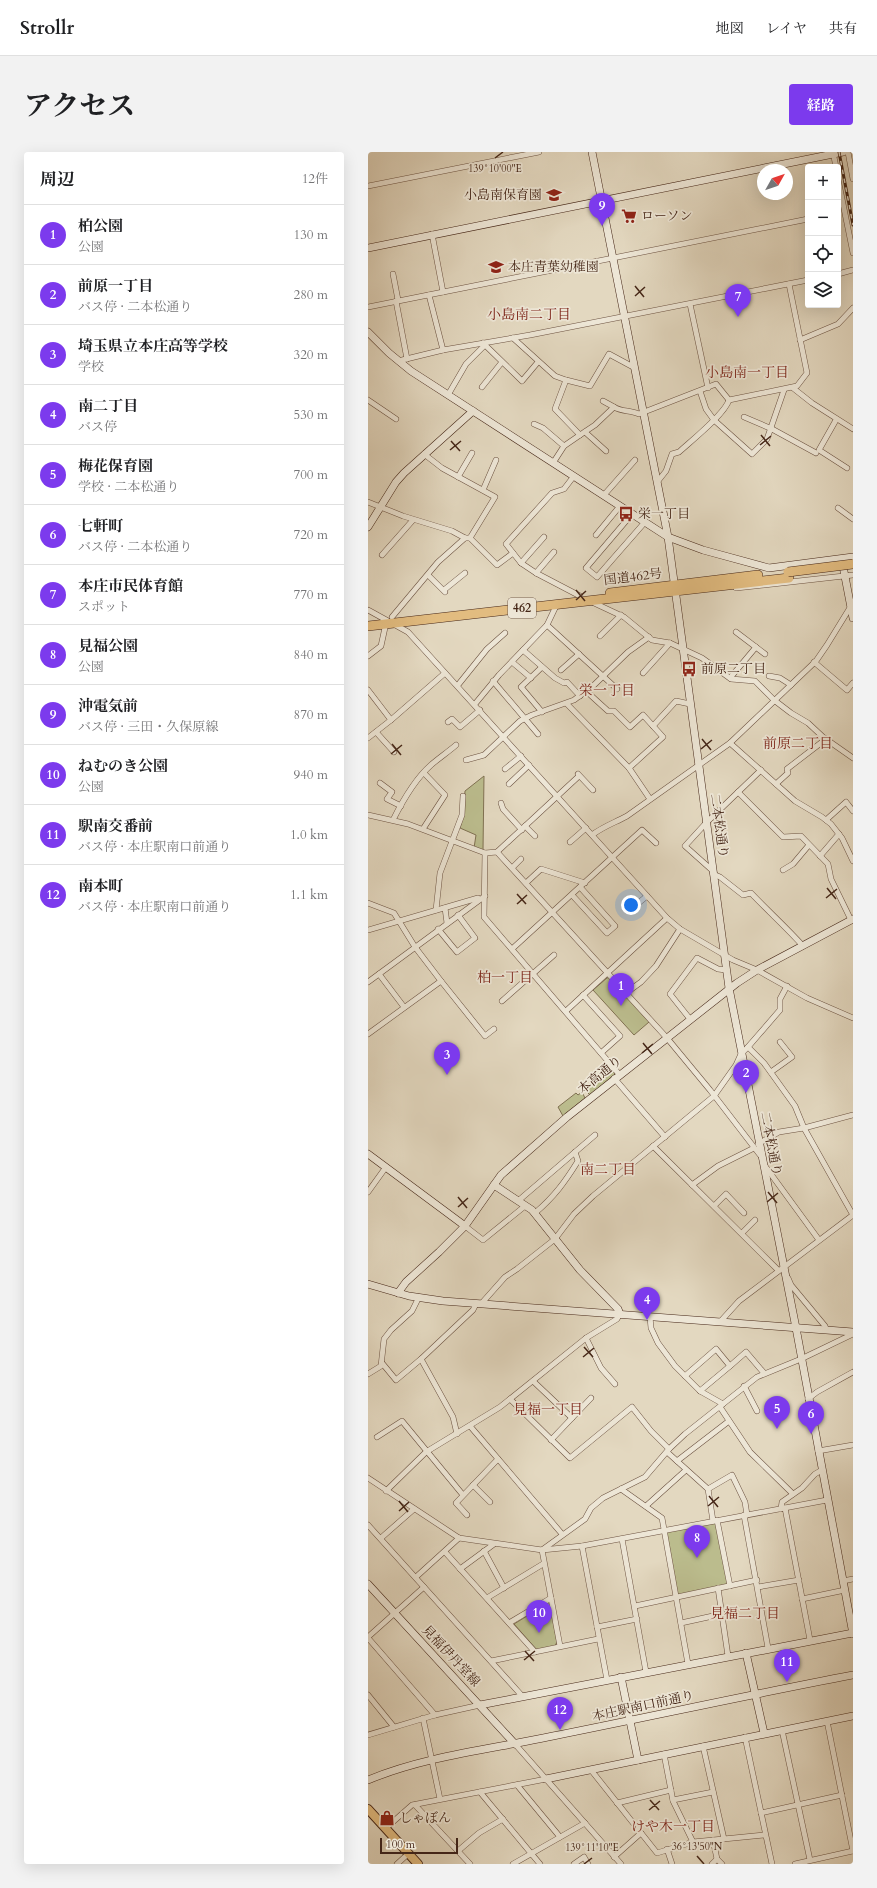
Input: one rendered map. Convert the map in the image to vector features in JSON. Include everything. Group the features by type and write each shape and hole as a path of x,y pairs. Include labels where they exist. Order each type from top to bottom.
{"highway":[{"name":"国道462号","path":"368,626 389,620 580,596 675,588 734,588 789,575 853,564"},
{"name":"国道462号","path":"368,621 557,604 675,588 789,575 853,570"}],"main road":[{"path":"368,1808 418,1864"}],"street":[{"path":"368,186 539,152"},
{"name":"二本松通り","path":"592,152 643,412 658,480 668,537 723,955 756,1146 763,1164 780,1269 796,1328 808,1399 853,1633"},
{"path":"368,248 843,152"},
{"path":"848,152 853,179"},
{"path":"833,153 835,164"},
{"path":"841,196 853,254"},
{"path":"368,307 805,220"},
{"path":"432,234 443,292"},
{"path":"841,273 853,270"},
{"path":"393,274 407,359"},
{"path":"398,361 443,350 484,344 805,281"},
{"path":"729,400 793,388 797,386 807,373 789,284"},
{"path":"429,295 443,350"},
{"path":"690,304 708,388"},
{"path":"800,340 838,324 853,308"},
{"path":"368,332 398,361 668,537 703,550 769,568 853,557"},
{"path":"513,338 555,376 590,386 609,354 635,368"},
{"path":"484,344 522,381 538,362"},
{"path":"448,395 466,364 484,344"},
{"path":"482,387 502,362"},
{"path":"566,380 555,409 580,435"},
{"path":"603,401 620,411 629,411 639,414 716,384 729,400"},
{"path":"793,388 836,420 853,429"},
{"path":"700,391 706,409 714,420 752,454 767,439 784,390"},
{"path":"368,400 396,419"},
{"path":"658,480 666,471 672,454 679,452 714,420 728,404 729,400"},
{"path":"553,463 564,446 595,425 614,407"},
{"path":"368,527 396,482 424,454 473,411"},
{"path":"744,417 772,428 816,453"},
{"path":"836,420 819,450 847,468"},
{"path":"534,424 543,428 564,446"},
{"path":"585,432 606,450"},
{"path":"458,477 472,453"},
{"path":"368,656 380,646 389,620 438,562 467,538 496,497 442,468 424,454"},
{"path":"483,490 496,460"},
{"path":"604,495 635,460"},
{"path":"574,476 564,489 552,493 506,544 521,563 536,573 580,596"},
{"path":"368,502 413,520 452,531 467,538 497,565 513,553"},
{"path":"596,535 620,506"},
{"path":"838,508 853,519"},
{"path":"632,514 586,568 598,578 645,522"},
{"path":"382,555 413,520"},
{"path":"521,563 544,537"},
{"path":"536,573 554,552"},
{"path":"842,559 853,618"},
{"path":"428,575 445,592 465,573"},
{"path":"734,588 853,575"},
{"path":"589,600 621,615 652,640 670,643 702,658 730,678 755,681 774,700 790,713 808,723 826,739 853,758"},
{"path":"475,704 494,681 546,625 557,604"},
{"path":"592,835 608,824 622,818 699,766 730,743 814,662 827,646 850,606"},
{"path":"368,610 389,620 408,632 458,685 612,858 667,918 680,929 723,955 757,970 807,998 853,1018"},
{"path":"600,636 621,615"},
{"path":"546,625 617,689"},
{"path":"736,632 765,654"},
{"path":"458,685 487,649 505,634"},
{"path":"466,760 484,755 503,736 525,719 567,704 580,696 628,652 649,637"},
{"path":"643,673 670,643"},
{"path":"730,678 756,647"},
{"path":"523,650 564,684 568,682 580,696"},
{"path":"562,670 579,654"},
{"path":"512,662 531,678"},
{"path":"814,662 847,690 853,683"},
{"path":"542,667 521,687 542,712"},
{"path":"368,738 391,720 445,672"},
{"path":"769,676 780,678 791,685"},
{"path":"494,681 538,734"},
{"path":"368,690 391,720"},
{"path":"586,691 608,711 614,711 630,727 643,715 663,737 629,768"},
{"path":"653,726 676,701 690,704"},
{"path":"567,704 629,768 650,799"},
{"path":"448,722 452,719 462,729 480,710"},
{"path":"376,732 394,752"},
{"path":"776,784 788,773 787,769 826,739"},
{"path":"730,743 795,801 826,820 839,834 853,860"},
{"path":"393,820 424,773 456,745"},
{"path":"505,770 521,756"},
{"path":"509,784 529,765"},
{"path":"761,770 706,823 685,846 713,873 743,895 751,893 772,915 783,923 802,946"},
{"path":"423,829 445,795 424,773"},
{"path":"369,817 393,820 423,829 485,853 497,852 579,775 593,790"},
{"path":"380,783 392,792 387,799 401,806"},
{"path":"738,792 783,837 801,836 828,864 831,879 852,920"},
{"path":"436,910 440,873 462,815 463,796"},
{"path":"826,820 846,802 853,811"},
{"path":"501,803 503,809 535,836"},
{"path":"570,842 586,828"},
{"path":"512,949 642,830 656,843"},
{"path":"820,856 839,834"},
{"path":"783,870 793,864 809,845"},
{"path":"497,852 667,1038 756,1146"},
{"path":"485,853 484,917 601,1053 617,1076 665,1136"},
{"path":"512,868 522,859"},
{"path":"526,883 541,869 585,883"},
{"path":"572,895 607,933 615,926 580,887"},
{"path":"368,930 436,910 464,904 485,896"},
{"path":"368,982 438,929 485,896"},
{"path":"631,909 647,896"},
{"path":"368,903 394,913 415,947 485,1036 494,1029"},
{"path":"444,908 447,923"},
{"path":"438,929 457,952 475,938 458,915"},
{"path":"566,1011 608,974 667,918"},
{"name":"本高通り","path":"398,1293 406,1282 465,1226 494,1185 507,1170 567,1117 729,988 757,970 852,920"},
{"path":"626,993 641,982 656,966 680,929"},
{"path":"502,1001 554,955"},
{"path":"690,1019 670,994 697,958 718,969 726,970"},
{"path":"379,974 404,1007"},
{"path":"368,1034 441,981"},
{"path":"382,1363 396,1380 421,1359 473,1310 505,1277 555,1239 574,1214 593,1196 714,1096 736,1065 741,1054 780,1010 780,999 787,986"},
{"path":"584,995 620,1036 601,1053"},
{"path":"771,1072 792,1057 780,1042"},
{"path":"720,1322 739,1302 780,1269 853,1215 804,1128 795,1106 771,1072 748,1047"},
{"path":"692,1185 718,1166 779,1132 804,1128 853,1115"},
{"path":"518,1201 595,1135"},
{"path":"653,1146 780,1269 826,1329"},
{"path":"535,1213 560,1190 578,1161 574,1152"},
{"path":"368,1154 483,1240 525,1206"},
{"path":"763,1164 819,1240"},
{"path":"368,1192 386,1167"},
{"path":"494,1185 535,1213 580,1270 618,1309 620,1314"},
{"path":"714,1206 726,1194 744,1213"},
{"path":"742,1233 755,1220"},
{"path":"368,1284 398,1293 419,1297 478,1304 826,1329 853,1333"},
{"path":"368,1374 379,1368 382,1363 384,1339 391,1330 412,1311 419,1297"},
{"path":"386,1490 426,1452 470,1426 510,1399 586,1338 617,1319 620,1314"},
{"path":"650,1317 651,1328 658,1343 685,1376 700,1391 722,1406 729,1420 750,1452 793,1494"},
{"path":"542,1550 562,1534 585,1519 592,1508 603,1498 645,1477 685,1434 722,1406 744,1386 764,1373 801,1360 853,1333"},
{"path":"586,1338 601,1368 615,1384"},
{"path":"685,1376 716,1350 730,1366"},
{"path":"700,1391 746,1352 764,1373"},
{"path":"421,1359 453,1417 457,1434"},
{"path":"808,1399 817,1392 853,1372"},
{"path":"533,1381 572,1418"},
{"path":"744,1386 757,1411"},
{"path":"551,1440 591,1398"},
{"path":"510,1399 570,1458 632,1407 677,1461 708,1489 730,1586"},
{"path":"677,1461 729,1420"},
{"path":"377,1437 402,1421 463,1495"},
{"path":"470,1426 562,1534"},
{"path":"818,1451 853,1446"},
{"path":"467,1515 456,1503 498,1459"},
{"path":"646,1506 686,1470"},
{"path":"810,1640 782,1502 815,1474 822,1470"},
{"path":"708,1489 732,1475 745,1502 768,1648"},
{"path":"368,1478 459,1538 542,1550 582,1546 622,1539 715,1520 827,1500"},
{"path":"474,1485 490,1502"},
{"path":"621,1489 662,1518 688,1664"},
{"path":"380,1538 414,1509"},
{"path":"368,1525 523,1697"},
{"path":"416,1577 459,1538"},
{"path":"622,1539 646,1672"},
{"path":"460,1569 494,1544"},
{"path":"582,1546 598,1639 607,1680"},
{"path":"542,1550 543,1564 560,1646"},
{"path":"484,1551 504,1588"},
{"path":"445,1552 535,1652"},
{"path":"487,1598 543,1564"},
{"path":"843,1581 853,1579"},
{"path":"635,1606 757,1580"},
{"path":"758,1587 799,1580"},
{"name":"見福伊丹堂線","path":"368,1584 515,1744"},
{"path":"424,1587 368,1638 435,1715"},
{"path":"718,1588 728,1656"},
{"path":"802,1599 844,1590"},
{"path":"509,1623 551,1598"},
{"path":"681,1623 722,1614"},
{"path":"597,1627 637,1619"},
{"path":"368,1735 423,1718 480,1705 768,1648 853,1633"},
{"path":"492,1661 598,1639"},
{"path":"746,1653 764,1733"},
{"name":"本庄駅南口前通り","path":"368,1780 432,1761 853,1675"},
{"path":"621,1677 638,1760"},
{"path":"368,1695 394,1727"},
{"path":"386,1828 412,1805 853,1716"},
{"path":"423,1718 440,1799"},
{"path":"795,1864 853,1851 827,1721"},
{"path":"782,1730 810,1860"},
{"path":"745,1738 772,1864"},
{"path":"515,1744 621,1864"},
{"path":"703,1746 724,1839"},
{"path":"664,1754 673,1800 693,1842"},
{"path":"591,1770 657,1853 693,1842 766,1835"},
{"path":"517,1785 560,1837"},
{"path":"617,1803 671,1790"},
{"path":"480,1792 540,1864"},
{"path":"673,1800 713,1792"},
{"path":"761,1814 842,1795"},
{"path":"415,1805 470,1864"},
{"path":"458,1851 478,1834 503,1818"},
{"path":"513,1864 585,1823"},
{"path":"614,1857 641,1833"},
{"path":"713,1840 717,1859 722,1864"},
{"path":"667,1850 672,1864"},
{"path":"397,1864 408,1854"},
{"path":"574,1864 584,1857 588,1864"},
{"path":"712,1864 717,1859"}],"green space":[{"path":"484,776 483,850 474,848 476,835 460,828 463,817 465,791"},
{"path":"610,977 649,1022 634,1035 593,990"},
{"path":"610,1068 615,1074 590,1095 584,1089"},
{"path":"582,1092 585,1098 563,1116 558,1107 576,1093 578,1095"},
{"path":"717,1520 730,1586 676,1597 663,1530"},
{"path":"550,1602 557,1642 555,1646 537,1650 514,1624"}],"railway":[{"path":"839,152 853,225"}],"place":[{"name":"小島南保育園","path":"554,195"},
{"name":"ローソン","path":"629,216"},
{"name":"沖電気前","path":"602,226"},
{"name":"本庄青葉幼稚園","path":"496,267"},
{"name":"本庄市民体育館","path":"738,317"},
{"name":"栄一丁目","path":"626,514"},
{"name":"前原二丁目","path":"689,669"},
{"name":"柏公園","path":"621,1006"},
{"name":"埼玉県立本庄高等学校","path":"447,1075"},
{"name":"前原一丁目","path":"746,1093"},
{"name":"南二丁目","path":"647,1320"},
{"name":"梅花保育園","path":"777,1429"},
{"name":"七軒町","path":"811,1434"},
{"name":"見福公園","path":"697,1558"},
{"name":"ねむのき公園","path":"539,1633"},
{"name":"駅南交番前","path":"787,1682"},
{"name":"南本町","path":"560,1730"},
{"name":"しゃぼん","path":"387,1818"}],"district":[{"name":"小島南二丁目","path":"529,314"},
{"name":"小島南一丁目","path":"747,372"},
{"name":"栄一丁目","path":"607,690"},
{"name":"前原二丁目","path":"798,743"},
{"name":"柏一丁目","path":"505,977"},
{"name":"南二丁目","path":"608,1169"},
{"name":"見福一丁目","path":"548,1409"},
{"name":"見福二丁目","path":"745,1613"},
{"name":"けや木一丁目","path":"673,1826"}]}
